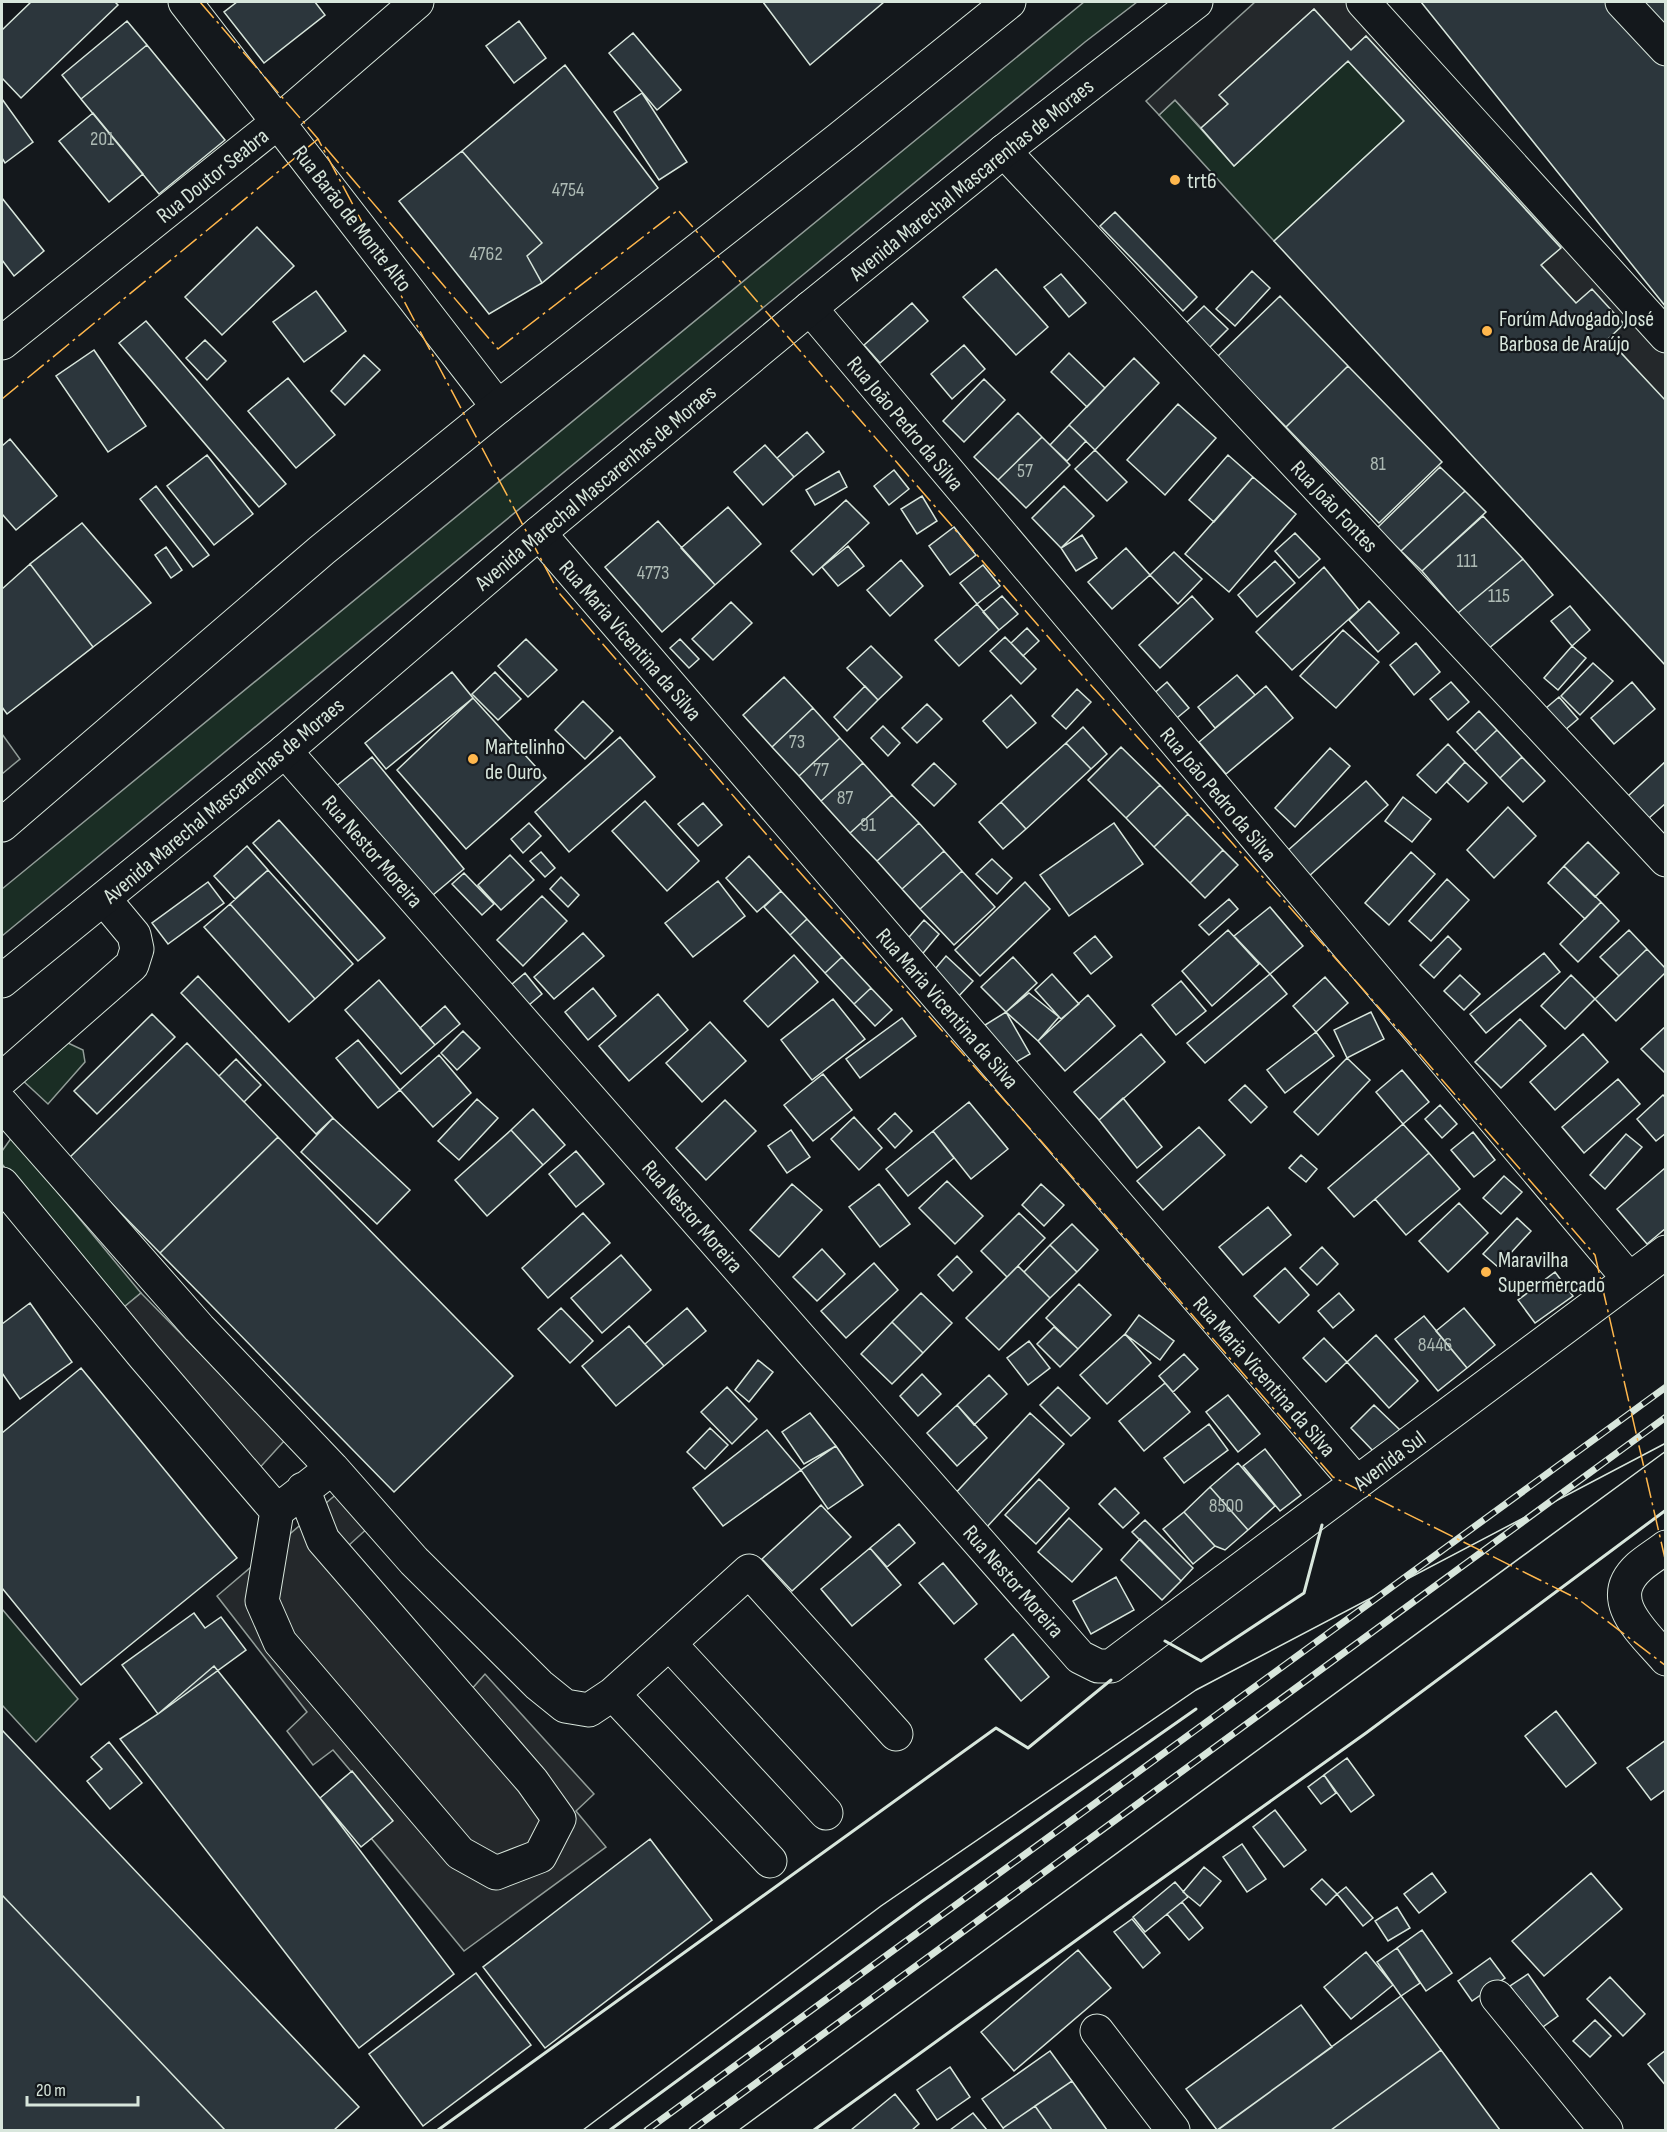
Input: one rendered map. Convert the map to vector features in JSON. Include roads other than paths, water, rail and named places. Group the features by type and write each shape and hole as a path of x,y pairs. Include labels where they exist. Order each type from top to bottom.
{"main road":[{"name":"Rua Barão de Monte Alto","path":"185,2 498,407"},
{"name":"Rua Doutor Seabra","path":"2,343 278,122 417,2"},
{"path":"2,825 322,550 498,407 840,139 1009,2"},
{"name":"Avenida Marechal Mascarenhas de Moraes","path":"2,981 285,751 539,533 810,308 1004,151 1196,2"},
{"path":"1363,2 1665,336"},
{"path":"1622,2 1665,49"},
{"name":"Rua João Fontes","path":"1004,151 1665,860"},
{"name":"Rua João Pedro da Silva","path":"810,308 1629,1280"},
{"name":"Rua Maria Vicentina da Silva","path":"539,533 1357,1483"},
{"name":"Rua Nestor Moreira","path":"285,751 1080,1657 1098,1666 1111,1666"},
{"path":"2,1079 132,965 136,949 134,935 104,898"},
{"path":"2,1104 199,1328 332,1468 414,1561 539,1685 565,1706 589,1710 614,1694 749,1571 896,1734"},
{"path":"2,1184 144,1356 277,1511"},
{"name":"Avenida Sul","path":"1111,1666 1665,1252"},
{"path":"303,1489 323,1539 532,1781 559,1819 540,1856 496,1873 460,1853 280,1642 262,1601 277,1511 303,1489 332,1468"},
{"path":"1665,1547 1638,1568 1627,1582 1623,1599 1631,1618 1665,1659"},
{"path":"669,1643 826,1813"},
{"path":"614,1694 770,1861"},
{"path":"1497,1997 1606,2130"},
{"path":"1097,2031 1173,2130"}],"tram line":[{"path":"583,2130 881,1906 1196,1690 1666,1443"},
{"path":"739,2130 1666,1451"}],"railway":[{"path":"647,2130 1666,1387"},
{"path":"692,2130 1666,1417"}],"place":[{"name":"trt6","path":"1175,180"},
{"name":"Forúm Advogado José Barbosa de Araújo","path":"1487,331"},
{"name":"Martelinho de Ouro","path":"473,759"},
{"name":"Maravilha Supermercado","path":"1486,1272"}]}
